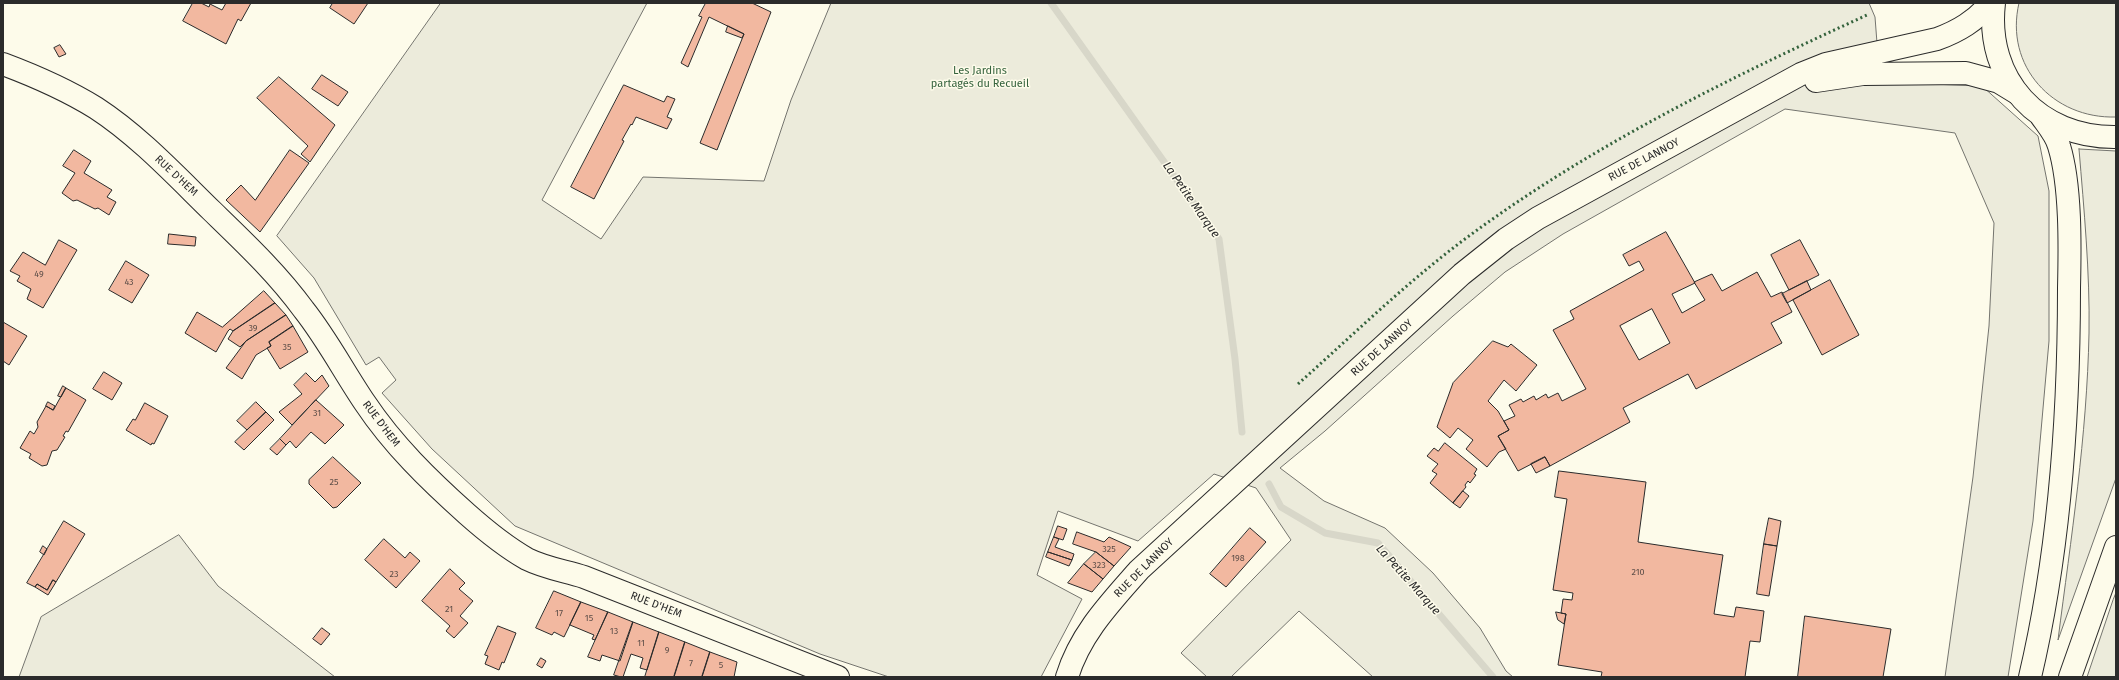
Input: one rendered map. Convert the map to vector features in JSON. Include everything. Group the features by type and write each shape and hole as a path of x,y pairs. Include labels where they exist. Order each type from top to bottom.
{"main road":[{"name":"RUE DE LANNOY","path":"1067,677 1080,645 1095,621 1140,570 1462,274 1506,239 1538,218 1801,74 1826,64 1937,39 1954,33 1969,24 1991,3"},
{"path":"1994,3 1993,32 1995,48 2008,79 2017,93 2041,116 2057,140 2063,163 2069,233 2067,377 2059,500 2048,588 2030,677"},
{"name":"RUE D'HEM","path":"3,64 44,80 97,109 138,141 173,173 246,244 287,288 318,329 365,403 402,451 444,494 495,536 527,558 541,565 584,577 838,677"},
{"name":"RUE DE LANNOY","path":"1763,96 1785,88 1841,76 1905,72 1966,73 1999,82 2017,93"},
{"path":"2041,116 2070,131 2087,135 2116,137"},
{"path":"2070,677 2116,547"}],"green space":[{"name":"Les Jardins partagés du Recueil","path":"441,3 647,3 542,200 601,239 643,177 764,181 791,100 831,3 1869,3 1875,17 1880,82 1982,86 2038,136 2049,191 2049,341 2033,521 2008,677 1945,677 1973,477 1989,326 1994,223 1955,133 1785,109 1563,234 1505,272 1453,316 1325,431 1280,468 1324,501 1385,528 1433,573 1480,628 1506,671 1513,677 1373,677 1299,611 1231,677 1207,677 1181,653 1291,540 1256,488 1214,474 1138,541 1058,511 1037,575 1082,599 1041,677 889,677 820,654 515,526 432,449 382,393 396,380 379,357 366,365 314,278 277,236"},
{"path":"2019,3 2116,3 2116,117 2093,115 2072,109 2054,98 2038,84 2026,67 2019,48 2016,26"},
{"path":"2079,149 2116,151 2116,478 2058,640 2078,487 2088,372 2089,287"},
{"path":"179,535 218,586 335,677 19,677 41,617"},
{"path":"2116,593 2116,677 2087,677 2113,600"}],"building":[{"path":"193,3 201,3 209,7 210,4 222,10 226,3 251,3 241,21 238,19 226,44 183,21"},
{"path":"333,3 368,3 354,24 330,8"},
{"path":"706,3 752,3 771,12 717,150 700,143 744,34 709,17 688,67 681,63 702,17 699,16"},
{"path":"728,26 744,34 742,38 726,32"},
{"path":"60,45 66,54 59,57 54,48"},
{"path":"322,75 348,92 338,106 312,89"},
{"path":"279,77 335,125 310,162 301,154 308,146 257,98"},
{"path":"624,85 664,102 667,96 675,99 667,117 672,119 667,129 636,117 622,140 624,141 594,199 571,187"},
{"path":"74,150 91,161 84,173 112,190 107,197 116,202 109,215 98,208 95,209 77,200 73,201 62,193 75,173 63,166"},
{"path":"290,150 309,163 260,232 226,200 241,185 255,200"},
{"path":"1666,232 1694,282 1712,274 1722,291 1757,272 1771,297 1782,292 1792,312 1771,323 1782,343 1696,389 1688,374 1623,408 1630,422 1550,466 1545,457 1518,471 1498,436 1509,430 1504,421 1515,416 1509,405 1521,399 1523,402 1534,396 1536,400 1546,394 1548,398 1558,393 1562,401 1586,389 1553,330 1574,319 1570,311 1644,270 1639,261 1629,266 1623,255","holes":["1695,283 1705,300 1682,313 1672,294","1652,309 1670,343 1639,360 1620,326"]},
{"path":"169,234 196,237 195,246 168,244"},
{"path":"59,240 77,250 43,308 27,299 31,289 17,281 20,276 10,271 23,252 45,265"},
{"path":"1800,240 1819,275 1789,290 1771,255"},
{"path":"126,261 149,275 132,303 109,290"},
{"path":"1830,280 1859,335 1822,355 1793,300"},
{"path":"1807,281 1811,290 1787,303 1782,294"},
{"path":"264,291 275,303 233,331 230,329 216,352 185,333 197,312 222,327"},
{"path":"275,303 286,315 246,341 240,347 228,339 233,331"},
{"path":"286,315 293,326 269,342 271,346 256,355 242,379 226,368 246,341"},
{"path":"3,322 27,336 9,365 3,361"},
{"path":"293,326 308,352 280,369 267,348 271,346 269,342"},
{"path":"1493,341 1508,347 1511,344 1537,365 1516,391 1504,380 1488,401 1498,411 1509,430 1498,436 1506,449 1499,452 1487,467 1466,449 1473,440 1458,428 1450,438 1437,427 1453,383"},
{"path":"104,372 122,383 112,400 93,389"},
{"path":"306,373 315,382 322,375 329,386 292,425 279,412 302,394 294,385"},
{"path":"63,386 66,388 61,397 58,396"},
{"path":"66,388 86,400 68,432 66,431 63,436 65,437 57,450 52,451 47,465 42,466 29,458 31,454 20,448 30,431 34,434 38,427 37,422 46,406 53,410"},
{"path":"316,400 344,425 325,444 311,432 296,448 290,441 286,445 280,439"},
{"path":"48,402 55,406 53,410 46,406"},
{"path":"256,402 266,412 247,430 237,421"},
{"path":"145,403 168,416 154,444 152,443 151,445 126,430 133,419 135,420"},
{"path":"266,412 274,420 244,450 235,442"},
{"path":"280,439 286,445 277,455 270,449"},
{"path":"1445,443 1477,469 1474,474 1476,475 1470,483 1468,481 1465,485 1466,487 1453,503 1430,483 1437,474 1432,471 1438,464 1427,456 1434,448 1438,451"},
{"path":"333,457 361,483 337,507 333,508 309,484 309,480"},
{"path":"1545,457 1550,466 1536,473 1531,464"},
{"path":"1559,471 1646,482 1638,542 1723,555 1714,614 1734,617 1736,607 1764,611 1760,642 1750,641 1745,677 1601,677 1602,672 1558,665 1566,614 1561,613 1563,599 1572,600 1573,593 1553,590 1567,499 1555,497"},
{"path":"1463,491 1469,496 1460,508 1453,503"},
{"path":"1769,518 1781,521 1777,546 1764,544"},
{"path":"64,521 85,534 56,582 53,580 47,590 37,584 35,587 27,583"},
{"path":"1058,526 1067,529 1063,540 1054,537"},
{"path":"1250,528 1266,542 1226,587 1210,574"},
{"path":"1077,532 1104,542 1109,537 1131,547 1114,566 1096,552 1073,544"},
{"path":"1054,537 1059,539 1055,547 1074,554 1072,560 1048,552"},
{"path":"384,539 405,558 410,552 420,561 396,588 365,560"},
{"path":"1764,544 1777,546 1769,596 1757,594"},
{"path":"43,546 47,549 44,555 40,552"},
{"path":"1048,552 1072,560 1069,566 1046,557"},
{"path":"1096,552 1114,566 1103,579 1084,564"},
{"path":"1084,564 1103,579 1092,592 1068,583"},
{"path":"450,569 465,583 459,589 473,601 460,616 468,623 454,638 446,631 450,626 422,601"},
{"path":"53,580 56,582 48,595 35,587 37,584 47,590"},
{"path":"554,591 581,602 564,637 554,632 552,635 536,628"},
{"path":"581,602 608,612 595,640 592,639 594,635 570,625"},
{"path":"608,612 633,622 620,661 602,655 600,661 588,657"},
{"path":"1556,612 1566,614 1564,624 1558,620"},
{"path":"1805,616 1891,629 1883,677 1798,677"},
{"path":"633,622 659,632 647,670 640,668 643,658 631,654 623,677 614,675"},
{"path":"498,626 516,633 504,663 502,662 499,670 485,664 488,656 485,655"},
{"path":"322,628 330,634 321,645 313,639"},
{"path":"659,632 685,642 674,677 645,677"},
{"path":"685,642 710,652 702,677 674,677"},
{"path":"710,652 737,662 734,677 702,677"},
{"path":"541,658 546,661 542,668 537,665"}],"waterway":[{"name":"La Petite Marque","path":"1051,3 1219,239 1235,359 1242,432"},
{"name":"La Petite Marque","path":"1269,484 1281,507 1325,533 1378,543 1493,677"}],"hedge":[{"path":"1298,384 1424,271 1446,253 1515,203 1563,172 1662,115 1764,63 1867,15"}]}
